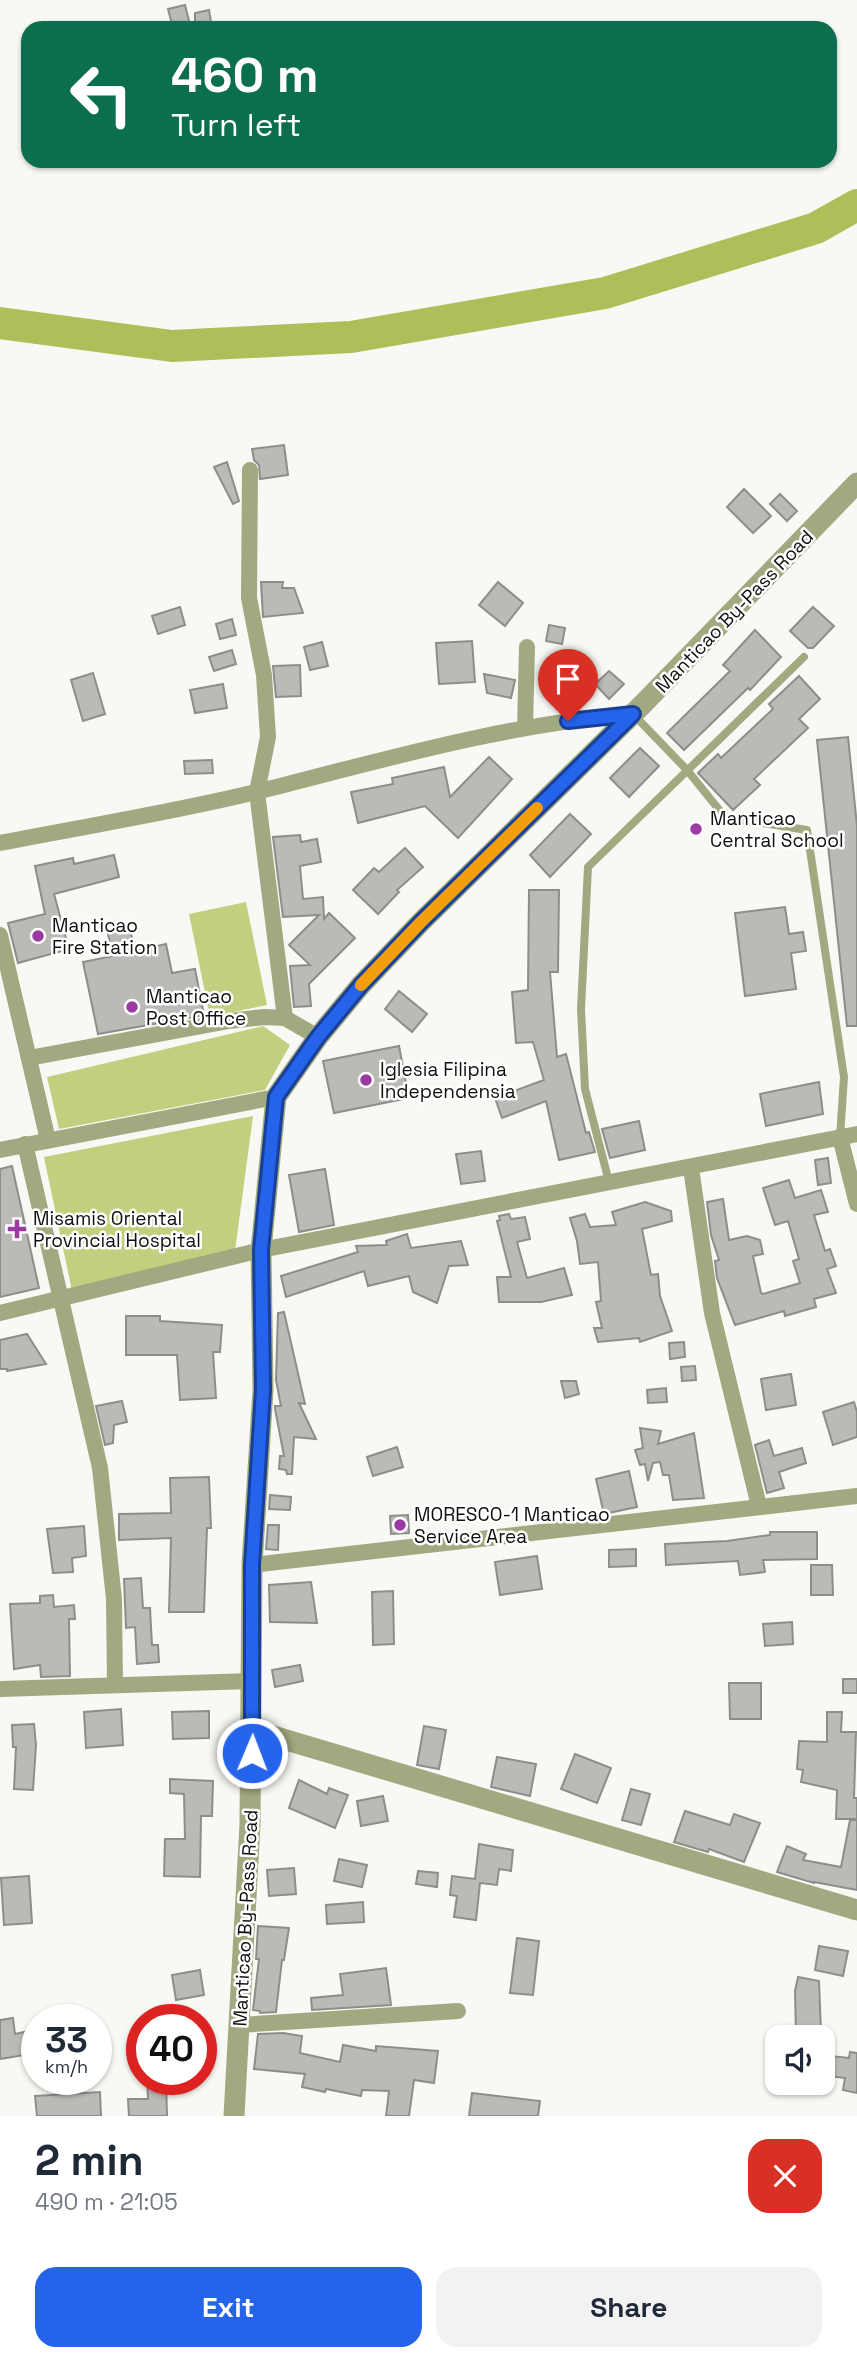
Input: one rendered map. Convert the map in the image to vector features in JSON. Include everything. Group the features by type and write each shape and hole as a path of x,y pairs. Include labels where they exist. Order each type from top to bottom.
{"street":[{"path":"250,470 248,597 264,675 268,737 257,792 285,1018"},
{"name":"Manticao By-Pass Road","path":"234,2116 253,1730 252,1565 263,1390 261,1250 276,1097 318,1037 361,985 421,922 633,714 857,483"},
{"path":"525,728 527,647"},
{"path":"0,843 257,792 396,755 525,728 633,714"},
{"path":"0,935 48,1140"},
{"path":"29,1058 264,1017 285,1018 318,1037"},
{"path":"0,1150 276,1097"},
{"path":"0,1313 261,1250 857,1134"},
{"path":"840,1136 857,1204"},
{"path":"25,1144 100,1468 114,1599 115,1685"},
{"path":"691,1168 712,1312 759,1506"},
{"path":"252,1565 857,1496"},
{"path":"0,1689 251,1681"},
{"path":"253,1730 857,1910"},
{"path":"239,2025 458,2011"}],"lane":[{"path":"609,1183 585,1089 581,1009 588,867 804,657"},
{"path":"633,714 687,770 724,817 807,830 844,1077 840,1136"}],"green space":[{"path":"246,902 267,1005 210,1017 189,914"},
{"path":"263,1026 290,1045 265,1090 59,1129 47,1077"},
{"path":"253,1116 235,1251 72,1291 44,1157"}],"building":[{"path":"185,5 189,21 171,21 168,9"},
{"path":"209,10 211,21 195,21 195,13"},
{"path":"284,445 288,475 260,479 259,465 254,460 252,449"},
{"path":"227,462 239,501 233,504 214,467"},
{"path":"744,489 771,516 753,533 727,507"},
{"path":"780,494 797,511 787,521 770,504"},
{"path":"261,582 283,582 282,588 294,588 303,613 263,617"},
{"path":"498,582 523,603 505,626 479,605"},
{"path":"180,607 185,625 158,634 152,616"},
{"path":"813,607 834,626 813,648 808,648 790,631"},
{"path":"232,619 236,635 220,639 216,624"},
{"path":"549,625 565,628 562,644 546,641"},
{"path":"755,630 781,657 750,690 748,688 684,750 667,733 730,671 723,665"},
{"path":"472,641 475,682 439,684 436,643"},
{"path":"322,642 328,666 310,670 304,647"},
{"path":"232,650 236,664 214,671 209,657"},
{"path":"574,661 582,703 556,708 548,667"},
{"path":"300,665 301,696 276,697 273,666"},
{"path":"609,671 624,684 609,699 595,684"},
{"path":"93,673 105,714 83,721 71,680"},
{"path":"484,674 515,680 511,698 487,693"},
{"path":"799,676 820,699 799,719 808,728 754,779 760,785 733,810 698,773 718,754 721,758 773,709 769,704"},
{"path":"223,684 227,708 195,713 190,690"},
{"path":"848,737 857,826 857,1026 847,1026 817,740"},
{"path":"640,748 659,766 629,797 610,778"},
{"path":"489,757 512,779 458,838 425,806 358,823 351,792 393,784 392,778 444,767 450,797"},
{"path":"212,760 213,773 185,774 184,761"},
{"path":"570,814 591,834 550,877 530,855"},
{"path":"300,835 301,842 317,839 321,862 300,866 303,899 323,897 324,919 329,913 355,938 309,984 311,1006 294,1007 290,966 310,965 289,945 319,915 283,917 273,837"},
{"path":"405,848 423,867 397,890 399,892 378,914 353,890 374,868 379,872"},
{"path":"114,855 119,877 54,894 69,949 18,963 8,923 45,914 35,866 73,858 74,864"},
{"path":"529,890 559,890 558,972 550,972 557,1057 566,1054 586,1133 589,1132 595,1152 559,1160 546,1101 502,1118 495,1098 544,1080 533,1042 516,1043 512,992 528,990"},
{"path":"785,907 789,934 803,932 806,951 791,953 796,989 745,996 735,913"},
{"path":"129,925 135,951 166,944 172,973 195,969 204,1015 98,1034 83,962 113,956 107,930"},
{"path":"399,991 427,1014 412,1032 385,1009"},
{"name":"Iglesia Filipina Independensia","path":"399,1046 409,1098 334,1113 323,1061"},
{"path":"819,1082 823,1114 766,1126 760,1094"},
{"path":"639,1121 645,1150 610,1158 602,1129"},
{"path":"481,1151 485,1181 461,1184 456,1154"},
{"path":"828,1158 831,1183 818,1185 815,1160"},
{"name":"Misamis Oriental Provincial Hospital","path":"12,1166 39,1288 0,1297 0,1169"},
{"path":"325,1169 334,1225 299,1232 289,1175"},
{"path":"789,1180 795,1198 821,1190 828,1212 814,1215 825,1251 830,1249 836,1266 827,1269 836,1293 814,1299 816,1307 785,1316 784,1311 735,1325 717,1278 715,1261 719,1260 711,1235 707,1202 723,1199 729,1240 747,1236 760,1240 763,1254 753,1256 763,1294 800,1283 793,1261 799,1259 788,1221 775,1225 763,1188"},
{"path":"645,1202 671,1211 672,1221 642,1229 651,1275 658,1274 660,1296 672,1331 640,1342 639,1338 598,1342 594,1328 602,1328 596,1302 601,1301 598,1262 580,1264 570,1218 585,1214 590,1227 616,1225 612,1212"},
{"path":"509,1214 511,1219 525,1217 530,1239 517,1242 527,1278 564,1268 572,1295 541,1302 499,1302 497,1277 511,1277 497,1221 500,1220 499,1216"},
{"path":"407,1234 411,1248 461,1241 468,1265 449,1266 437,1303 413,1292 409,1276 368,1286 364,1271 286,1297 281,1276 358,1252 356,1246 387,1245 386,1241"},
{"path":"284,1312 305,1404 299,1403 316,1439 294,1437 292,1474 279,1469 280,1456 284,1456 275,1409 275,1406 281,1406 276,1380 278,1313"},
{"path":"126,1316 160,1316 160,1321 222,1325 220,1352 213,1352 216,1398 180,1400 177,1355 126,1355"},
{"path":"27,1334 46,1364 7,1371 0,1369 0,1340"},
{"path":"684,1342 685,1357 670,1359 669,1343"},
{"path":"695,1366 696,1380 682,1381 681,1367"},
{"path":"791,1374 796,1405 766,1410 761,1379"},
{"path":"561,1381 576,1381 579,1394 565,1398"},
{"path":"666,1388 667,1402 648,1403 647,1390"},
{"path":"122,1401 127,1422 114,1425 113,1443 105,1445 96,1406"},
{"path":"854,1402 857,1412 857,1437 833,1445 823,1412"},
{"path":"640,1428 661,1431 658,1444 694,1433 704,1498 673,1500 669,1475 663,1475 660,1462 653,1463 648,1481 645,1464 640,1465 635,1450 643,1448"},
{"path":"769,1440 774,1456 802,1448 806,1463 779,1472 784,1488 767,1493 755,1445"},
{"path":"397,1447 403,1467 373,1476 367,1457"},
{"path":"629,1471 637,1507 604,1514 596,1479"},
{"path":"209,1477 211,1528 207,1528 204,1612 169,1612 171,1538 119,1540 119,1514 171,1513 170,1478"},
{"path":"270,1495 291,1497 290,1510 269,1509"},
{"name":"MORESCO-1 Manticao Service Area","path":"408,1515 409,1533 391,1534 390,1516"},
{"path":"268,1525 279,1525 278,1550 266,1549"},
{"path":"84,1526 86,1556 72,1558 73,1572 53,1573 47,1529"},
{"path":"770,1532 817,1532 817,1559 763,1560 765,1572 740,1575 738,1561 666,1565 665,1544 727,1541 770,1535"},
{"path":"636,1549 636,1566 609,1567 609,1550"},
{"path":"537,1556 542,1589 500,1595 495,1562"},
{"path":"811,1565 832,1565 833,1595 811,1595"},
{"path":"141,1578 143,1608 150,1608 152,1645 158,1645 159,1662 137,1664 135,1627 126,1628 124,1579"},
{"path":"311,1582 317,1623 270,1622 269,1585"},
{"path":"393,1591 394,1644 373,1645 372,1592"},
{"path":"53,1595 54,1607 74,1605 75,1619 69,1619 70,1676 41,1677 40,1665 14,1669 10,1604 40,1603 40,1596"},
{"path":"792,1622 793,1644 765,1646 763,1624"},
{"path":"300,1665 303,1681 275,1687 272,1670"},
{"path":"843,1679 857,1679 857,1693 843,1693"},
{"path":"729,1683 761,1683 761,1719 730,1719"},
{"path":"121,1709 123,1745 86,1748 84,1712"},
{"path":"209,1711 209,1738 173,1739 172,1712"},
{"path":"827,1712 842,1712 841,1732 856,1732 854,1798 857,1798 857,1819 836,1819 837,1790 801,1782 803,1770 797,1769 799,1741 827,1742"},
{"path":"34,1724 36,1745 33,1790 14,1789 16,1747 13,1747 12,1725"},
{"path":"424,1726 446,1730 439,1769 417,1765"},
{"path":"575,1754 611,1768 597,1803 561,1789"},
{"path":"497,1757 536,1764 530,1796 491,1787"},
{"path":"170,1779 213,1781 212,1816 201,1816 200,1877 164,1876 165,1839 185,1839 184,1794 170,1793"},
{"path":"299,1780 327,1794 329,1788 348,1795 335,1828 289,1808"},
{"path":"631,1789 650,1794 641,1825 622,1820"},
{"path":"383,1796 388,1821 361,1826 357,1801"},
{"path":"685,1811 730,1825 734,1814 760,1823 744,1862 709,1849 708,1852 674,1842"},
{"path":"850,1820 857,1820 857,1890 814,1883 777,1872 787,1846 806,1854 803,1860 841,1867"},
{"path":"479,1844 513,1850 511,1871 499,1869 497,1885 480,1883 476,1920 454,1917 457,1896 450,1895 452,1876 475,1879"},
{"path":"339,1859 367,1865 362,1887 334,1881"},
{"path":"294,1868 296,1894 269,1896 267,1870"},
{"path":"418,1871 438,1873 437,1887 416,1884"},
{"path":"29,1876 32,1923 4,1925 1,1878"},
{"path":"363,1902 364,1922 327,1924 326,1905"},
{"path":"258,1926 289,1928 276,2012 260,2013 253,2010 259,1959 256,1959"},
{"path":"517,1938 539,1941 533,1995 510,1993"},
{"path":"819,1946 848,1951 843,1976 815,1970"},
{"path":"386,1968 391,2005 312,2010 311,1998 343,1995 340,1974"},
{"path":"200,1970 204,1995 176,2000 172,1975"},
{"path":"798,1977 819,1981 821,2025 796,2025 795,1991"},
{"path":"13,2018 15,2034 21,2033 21,2056 0,2059 0,2020"},
{"path":"283,2033 302,2036 300,2053 340,2062 343,2045 376,2051 376,2046 438,2051 434,2083 414,2080 409,2116 386,2116 389,2091 362,2090 361,2096 326,2089 325,2092 302,2087 305,2074 254,2069 258,2034"},
{"path":"850,2052 857,2053 857,2093 843,2090 845,2078 835,2077 835,2056 849,2058"},
{"path":"472,2093 540,2101 538,2116 469,2116"},
{"path":"100,2095 101,2116 37,2116 35,2096"},
{"path":"148,2095 166,2095 167,2116 129,2116 128,2099 148,2099"}],"waterway":[{"path":"0,323 172,346 351,337 605,293 816,228 857,205"}],"slow traffic":[{"path":"361,985 537,808"}],"place":[{"name":"Manticao Central School","path":"696,829"},
{"name":"Manticao Fire Station","path":"38,936"},
{"name":"Manticao Post Office","path":"132,1007"},
{"name":"Iglesia Filipina Independensia","path":"366,1080"},
{"name":"Misamis Oriental Provincial Hospital","path":"17,1229"},
{"name":"MORESCO-1 Manticao Service Area","path":"400,1525"}],"route":[{"path":"252,1753 252,1565 263,1390 261,1250 276,1097 318,1037 361,985 421,922 633,714 568,721"}]}
